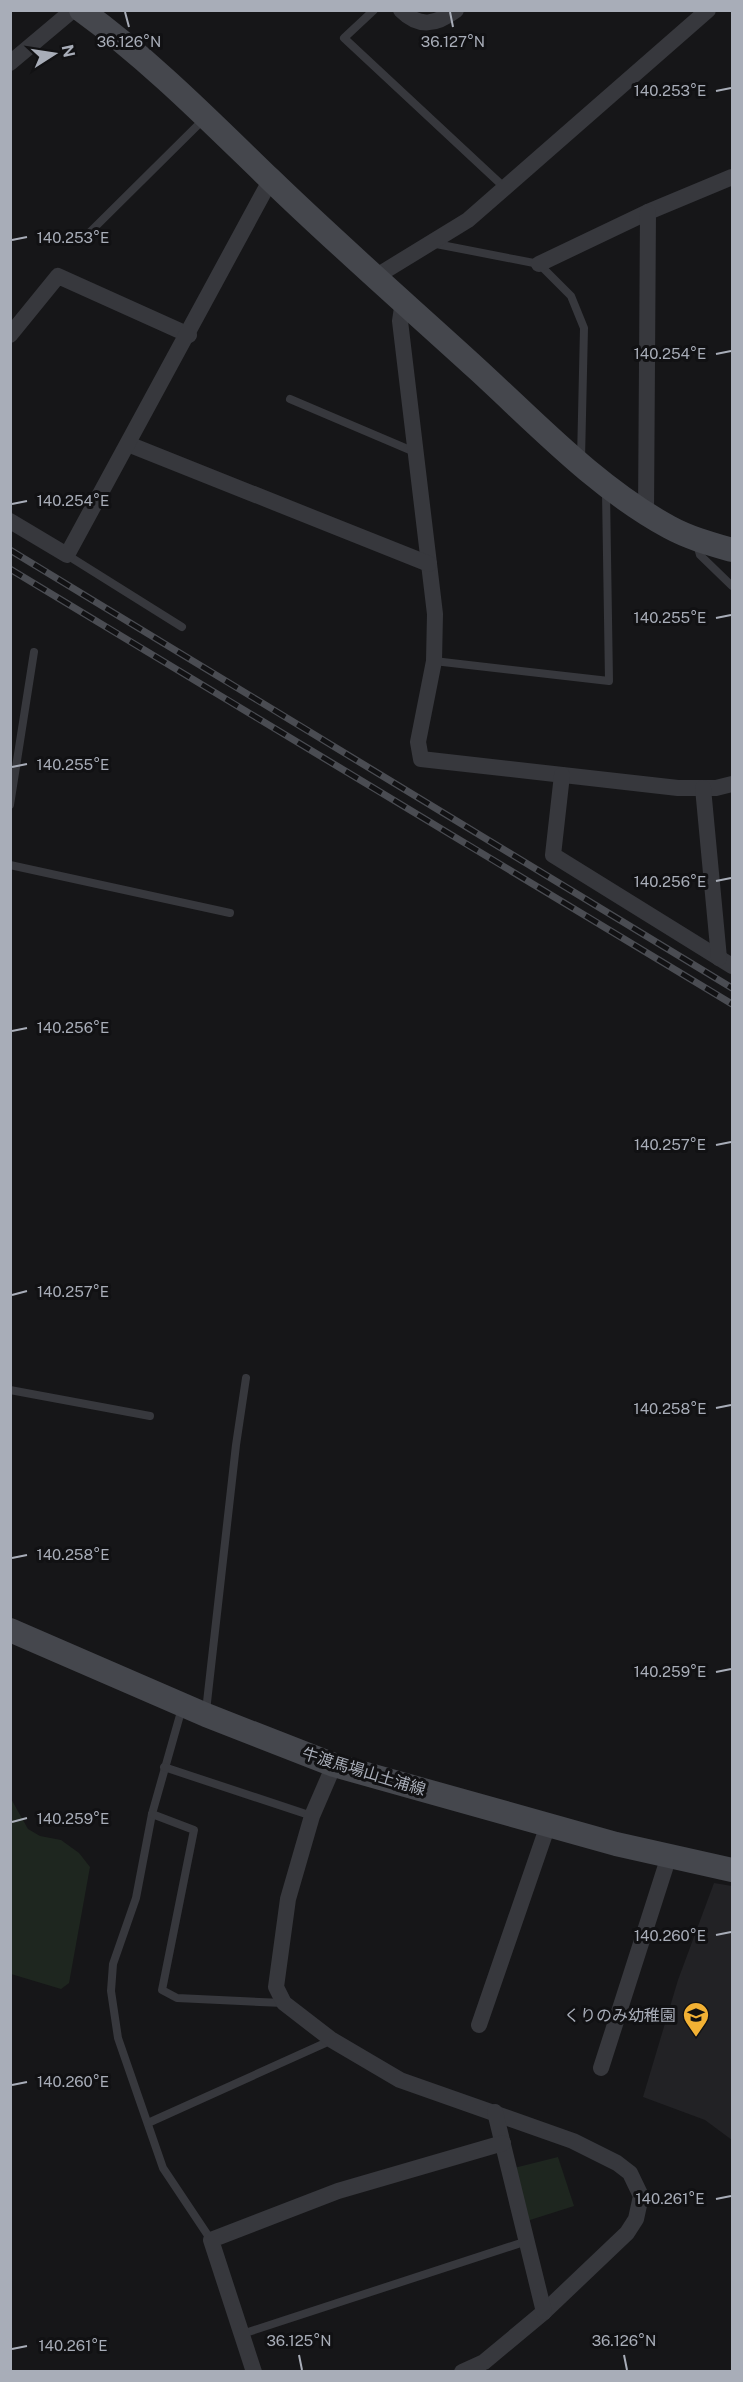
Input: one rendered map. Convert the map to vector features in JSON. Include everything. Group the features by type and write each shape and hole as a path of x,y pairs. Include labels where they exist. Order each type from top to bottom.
{"street":[{"path":"10,63 73,10"},
{"path":"81,10 119,38 207,115 375,277 581,464 646,513 696,539 732,550"},
{"path":"401,10 415,23 439,19 456,10"},
{"path":"375,277 468,220 708,10"},
{"path":"539,264 648,212 732,177"},
{"path":"10,521 67,555 189,335 271,179"},
{"path":"646,513 648,212"},
{"path":"10,335 58,276 189,335"},
{"path":"403,301 400,321 418,453 435,614 434,661 418,742 421,759 678,788 703,788 732,784"},
{"path":"128,444 429,564"},
{"path":"562,775 553,855 726,962"},
{"path":"703,788 726,962"},
{"name":"牛渡馬場山土浦線","path":"10,1630 206,1715 334,1765 548,1825 732,1870"},
{"path":"334,1765 312,1816 288,1899 276,1987 284,2003 332,2040 400,2080 573,2141 616,2163 630,2173 641,2196 636,2219 627,2233 544,2312 484,2362 462,2372"},
{"path":"479,2025 548,1825"},
{"path":"601,2068 669,1856"},
{"path":"495,2112 544,2312"},
{"path":"254,2372 211,2240 338,2191 503,2143"}],"lane":[{"path":"374,10 344,38 505,188"},
{"path":"90,232 207,115"},
{"path":"431,243 539,264 571,297 584,328 581,464"},
{"path":"290,399 418,453"},
{"path":"434,661 609,681 606,484"},
{"path":"696,539 700,555 732,586"},
{"path":"67,555 182,627"},
{"path":"10,805 34,652"},
{"path":"10,866 230,913"},
{"path":"206,1715 236,1445 246,1378"},
{"path":"10,1389 150,1416"},
{"path":"183,1705 152,1814 136,1898 113,1965 111,1990 118,2038 164,2168 211,2240"},
{"path":"165,1767 312,1816"},
{"path":"152,1814 194,1830 162,1990 177,1998 284,2003"},
{"path":"148,2123 332,2040"},
{"path":"242,2334 527,2241"}],"shaded area":[{"path":"10,1797 28,1829 40,1836 61,1840 79,1853 90,1867 69,1983 61,1989 11,1974"},
{"name":"くりのみ幼稚園","path":"714,1883 732,1886 732,2140 705,2120 643,2097 678,1980"},
{"path":"558,2157 574,2206 527,2221 514,2168"}],"railway":[{"path":"10,550 732,988"},
{"path":"10,569 732,1004"}],"place":[{"name":"くりのみ幼稚園","path":"696,2038"}]}
